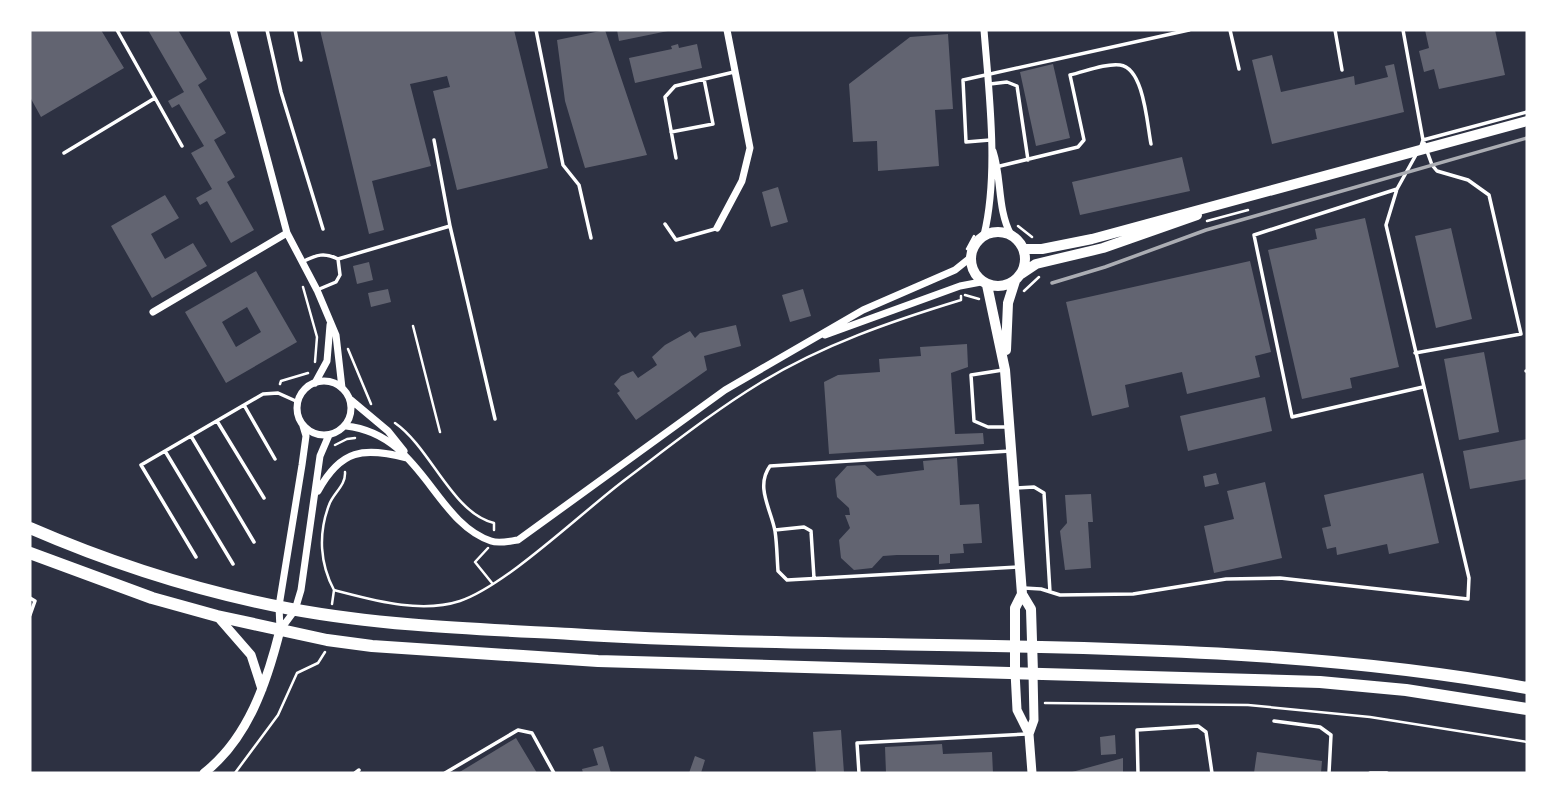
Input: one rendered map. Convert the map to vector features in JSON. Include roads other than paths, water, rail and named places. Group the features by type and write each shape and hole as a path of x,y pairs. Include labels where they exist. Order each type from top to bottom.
{"main road":[{"path":"1023,249 1042,248 1235,201 1526,116"},
{"path":"1005,370 1008,303 1018,278 1024,266 1023,249 1011,235 980,233 970,258 975,275 984,283 996,287 1018,278 1043,263 1103,248 1235,201"},
{"path":"984,283 993,303 1005,370 1022,591 1031,609 1033,673"},
{"path":"30,528 142,571 295,610 330,614 472,628 637,638 1015,646 1316,660 1421,671 1527,688"},
{"path":"30,553 152,598 217,616 327,640 445,652 598,661 1320,682 1418,691 1527,709"},
{"path":"1015,673 1014,608 1022,591"}],"street":[{"path":"233,30 287,233 317,290 340,353 342,388"},
{"path":"717,228 742,181 750,148 730,30"},
{"path":"984,30 994,167 1003,214 1011,235"},
{"path":"980,233 988,216 994,167"},
{"path":"153,312 287,233"},
{"path":"303,426 311,432 329,435 346,426 365,428 394,445 408,458 462,523 494,543 518,540 724,390 863,310 955,270 970,258"},
{"path":"811,340 864,324 960,286 984,283"},
{"path":"315,383 327,361 330,324"},
{"path":"280,630 278,606 306,436 298,413 298,402 305,389 315,383 329,382 342,388 351,400 400,444 408,458"},
{"path":"346,426 350,418 351,400"},
{"path":"204,773 244,728 262,691 280,630 295,610 301,590 320,456 329,435"},
{"path":"314,497 337,462 365,452 384,452 408,458"},
{"path":"217,616 251,655 262,691"},
{"path":"1015,673 1017,710 1029,734 1032,773"},
{"path":"1029,734 1034,720 1033,673"}],"lane":[{"path":"117,30 181,146"},
{"path":"267,30 281,92 323,229"},
{"path":"295,30 301,60"},
{"path":"536,30 563,164 579,185 591,238"},
{"path":"988,80 1189,30"},
{"path":"1230,30 1239,69"},
{"path":"1335,30 1342,70"},
{"path":"1403,30 1423,140 1432,165 1437,171 1468,180 1489,195 1521,334 1415,353"},
{"path":"994,167 1078,147 1084,140 1070,75 1118,64 1130,68 1138,78 1151,144"},
{"path":"676,158 664,97 667,92 675,86 735,71"},
{"path":"671,132 713,124 704,79"},
{"path":"991,143 966,142 963,80 1007,82 1017,86 1028,160"},
{"path":"64,153 155,98"},
{"path":"1022,591 1060,595 1133,594 1226,579 1280,578 1468,598 1468,578 1386,225 1397,189 1423,140 1526,116"},
{"path":"433,140 495,419"},
{"path":"1397,189 1254,235 1292,417 1423,387"},
{"path":"665,224 676,240 717,228"},
{"path":"303,262 328,254 338,259 450,226"},
{"path":"317,290 336,282 340,275 338,259"},
{"path":"1005,370 971,375 974,421 988,427 1010,426"},
{"path":"196,557 141,465 263,394 278,393 298,402"},
{"path":"244,405 275,459"},
{"path":"217,421 264,498"},
{"path":"191,436 254,542"},
{"path":"166,451 233,564"},
{"path":"1012,451 770,466 764,475 765,506 775,530 778,571 787,580 1021,567"},
{"path":"1015,488 1034,487 1044,493 1050,592"},
{"path":"775,530 804,527 811,531 814,578"},
{"path":"30,598 35,601 30,615"},
{"path":"1274,721 1320,727 1331,735 1329,773"},
{"path":"1138,773 1137,730 1198,726 1206,732 1212,773"},
{"path":"445,773 518,730 531,733 554,773"},
{"path":"859,773 857,743 1029,734"},
{"path":"1370,773 1387,773"}],"railway":[{"path":"1052,283 1105,267 1206,230 1527,138"}]}
